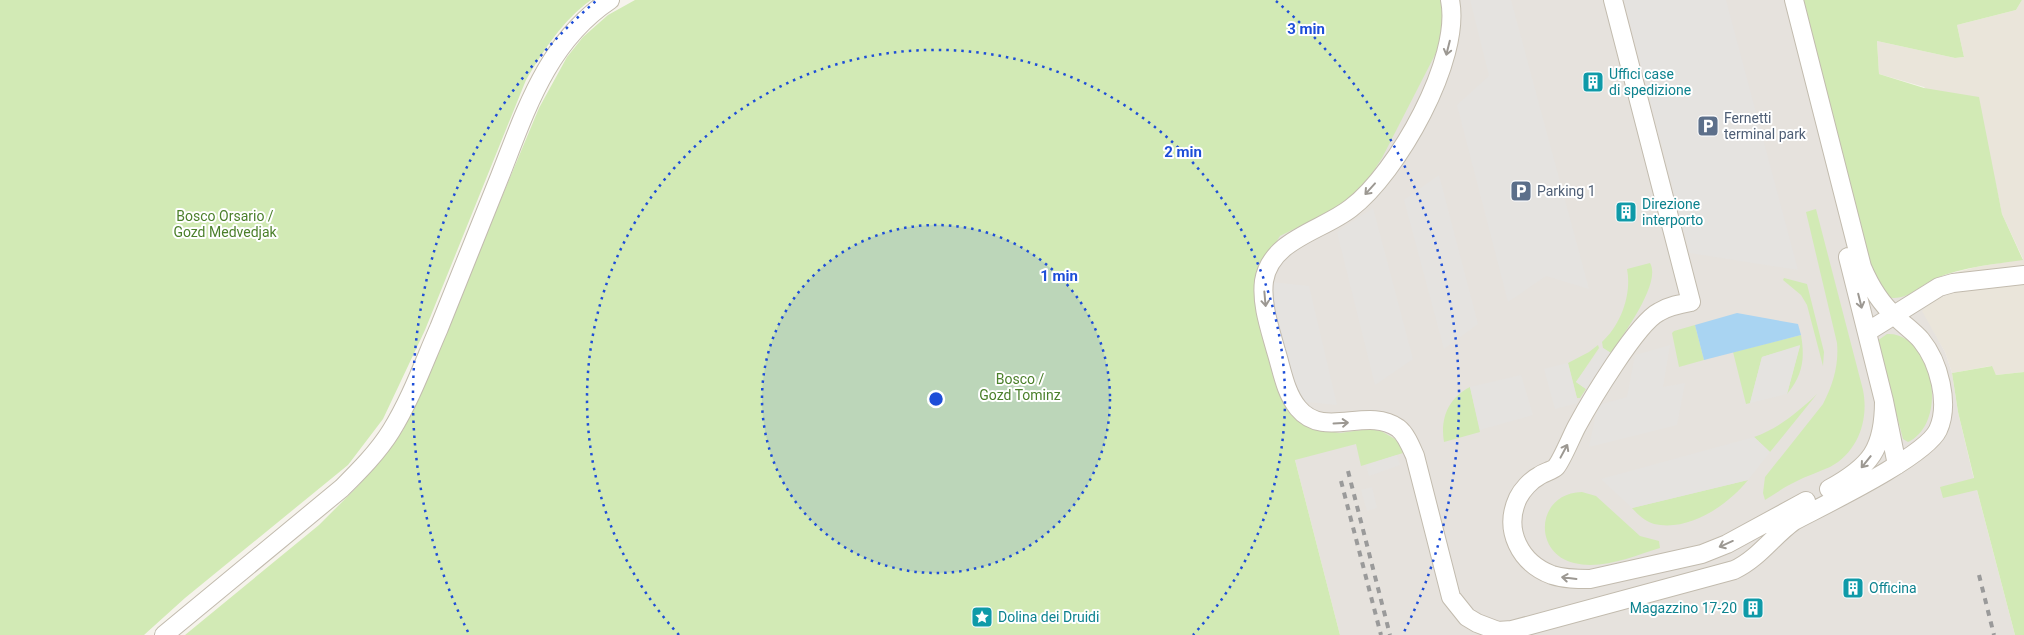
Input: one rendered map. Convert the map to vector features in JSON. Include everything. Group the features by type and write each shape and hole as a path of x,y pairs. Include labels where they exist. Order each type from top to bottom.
{"street":[{"path":"164,635 342,488 360,470 392,431 421,371 528,103 556,54 572,32 591,12 610,0"},
{"path":"1450,0 1453,12 1450,42 1444,63 1411,133 1384,174 1352,208 1296,239 1280,251 1270,263 1264,280 1264,296 1270,328 1284,379 1298,408 1320,422 1345,423 1367,420 1383,422 1398,428 1408,440 1415,456 1451,597 1466,617 1485,628 1498,631 1512,630 1734,570 1746,565 1782,530 1897,465 1915,453 1938,431 1941,421 1943,395 1938,371 1921,340 1894,316 1869,285 1862,267 1794,0"},
{"path":"1613,0 1691,302 1657,312 1643,325 1591,401 1556,466 1537,476 1524,489 1518,498 1515,510 1513,530 1517,546 1530,561 1551,575 1582,579 1607,576 1702,554 1727,544 1847,479 1862,468 1881,438 1884,420 1884,401"},
{"path":"1782,0 1867,332 1897,465"},
{"path":"1867,332 1921,297 1953,283 2024,275"}],"shaded area":[{"path":"1443,0 1807,0 1913,293 1929,282 1957,272 1960,290 1934,300 1922,311 1945,352 1952,373 1958,412 1973,475 2015,635 1340,635 1242,254 1335,209"},
{"name":"Parking 1","path":"1470,0 1511,0 1589,289 1546,276 1508,302 1457,105 1489,76"},
{"name":"Fernetti terminal park","path":"1624,0 1726,0 1798,270 1690,253"},
{"path":"2022,0 2024,0 2024,372 1996,375 1991,366 1952,373 1945,352 1921,311 1934,300 1960,290 1957,272 2023,259 2002,214 1992,167 1924,87 1879,74 1877,41 1955,58 1964,57 1957,25 2016,10"},
{"path":"1439,175 1478,324 1444,349 1404,200"},
{"path":"1373,208 1413,359 1375,385 1337,232"},
{"path":"1271,282 1309,286 1337,405 1297,401 1270,295"},
{"path":"1670,345 1663,387 1685,383 1677,425 1589,447 1598,405 1627,397 1635,355"},
{"path":"1800,345 1787,394 1750,403 1762,357"},
{"path":"1601,347 1611,353 1586,389 1576,382"},
{"path":"1568,363 1578,403 1555,409 1544,369"},
{"path":"1521,375 1533,415 1480,430 1470,387"},
{"path":"1754,437 1770,452 1748,480 1632,508 1601,479"},
{"path":"1397,455 1400,465 1369,476 1366,465"},
{"path":"1372,487 1377,508 1367,511 1361,490"}],"green space":[{"name":"Bosco Orsario / Gozd Medvedjak","path":"0,0 591,0 562,27 526,80 425,330 383,419 348,465 185,598 144,635 0,635"},
{"name":"Bosco / Gozd Tominz","path":"635,0 1443,0 1445,18 1438,49 1382,158 1369,178 1355,194 1335,209 1280,236 1268,255 1282,389 1322,430 1340,433 1369,429 1381,431 1395,439 1401,446 1403,453 1361,466 1356,444 1295,460 1340,635 185,635 319,525 358,486 403,430 539,108 567,57 583,37 608,15"},
{"path":"1800,0 2022,0 2016,10 1957,25 1964,57 1955,58 1877,41 1879,74 1924,88 1979,97 2002,214 2023,260 1975,267 1950,273 1904,296 1898,298 1886,297 1878,284 1868,259"},
{"path":"1816,209 1863,390 1863,424 1854,444 1840,461 1791,484 1765,500 1763,493 1765,477 1823,404 1830,389 1836,367 1837,343 1806,212"},
{"path":"1650,263 1652,272 1651,283 1646,296 1611,353 1603,348 1602,342 1615,327 1624,308 1628,289 1627,269"},
{"path":"1784,278 1807,284 1824,352 1823,366 1807,305 1801,295 1783,280"},
{"path":"1695,325 1704,360 1679,367 1672,333"},
{"path":"1887,334 1903,337 1916,347 1925,362 1930,380 1932,399 1929,416 1921,432 1908,442 1903,439 1877,341"},
{"path":"1801,335 1802,366 1800,373 1787,394 1800,346 1762,357 1750,403 1746,404 1733,352"},
{"path":"1598,345 1599,348 1576,382 1586,389 1580,398 1577,398 1568,363"},
{"path":"1992,366 1996,375 2024,372 2024,635 2015,635 1977,490 1943,498 1940,487 1974,478 1958,412 1952,373"},
{"path":"1470,387 1480,432 1444,442 1443,425 1447,410 1456,397"},
{"path":"1817,394 1770,452 1754,437 1788,419"},
{"path":"1748,480 1730,499 1719,507 1694,520 1681,524 1654,524 1642,518 1632,508"},
{"path":"1582,492 1596,496 1640,536 1659,541 1660,548 1618,561 1596,565 1574,563 1560,557 1551,548 1546,536 1545,524 1548,512 1555,502 1567,495"}],"water":[{"path":"1737,313 1798,324 1801,335 1704,360 1695,325"}],"railway":[{"path":"1348,471 1390,635"},
{"path":"1341,481 1381,635"},
{"path":"1979,575 1994,635"}],"place":[{"name":"Uffici case di spedizione","path":"1593,82"},
{"name":"Fernetti terminal park","path":"1708,126"},
{"name":"Parking 1","path":"1521,191"},
{"name":"Direzione interporto","path":"1626,212"},
{"name":"Officina","path":"1853,588"},
{"name":"Magazzino 17-20","path":"1753,608"},
{"name":"Dolina dei Druidi","path":"982,617"}]}
